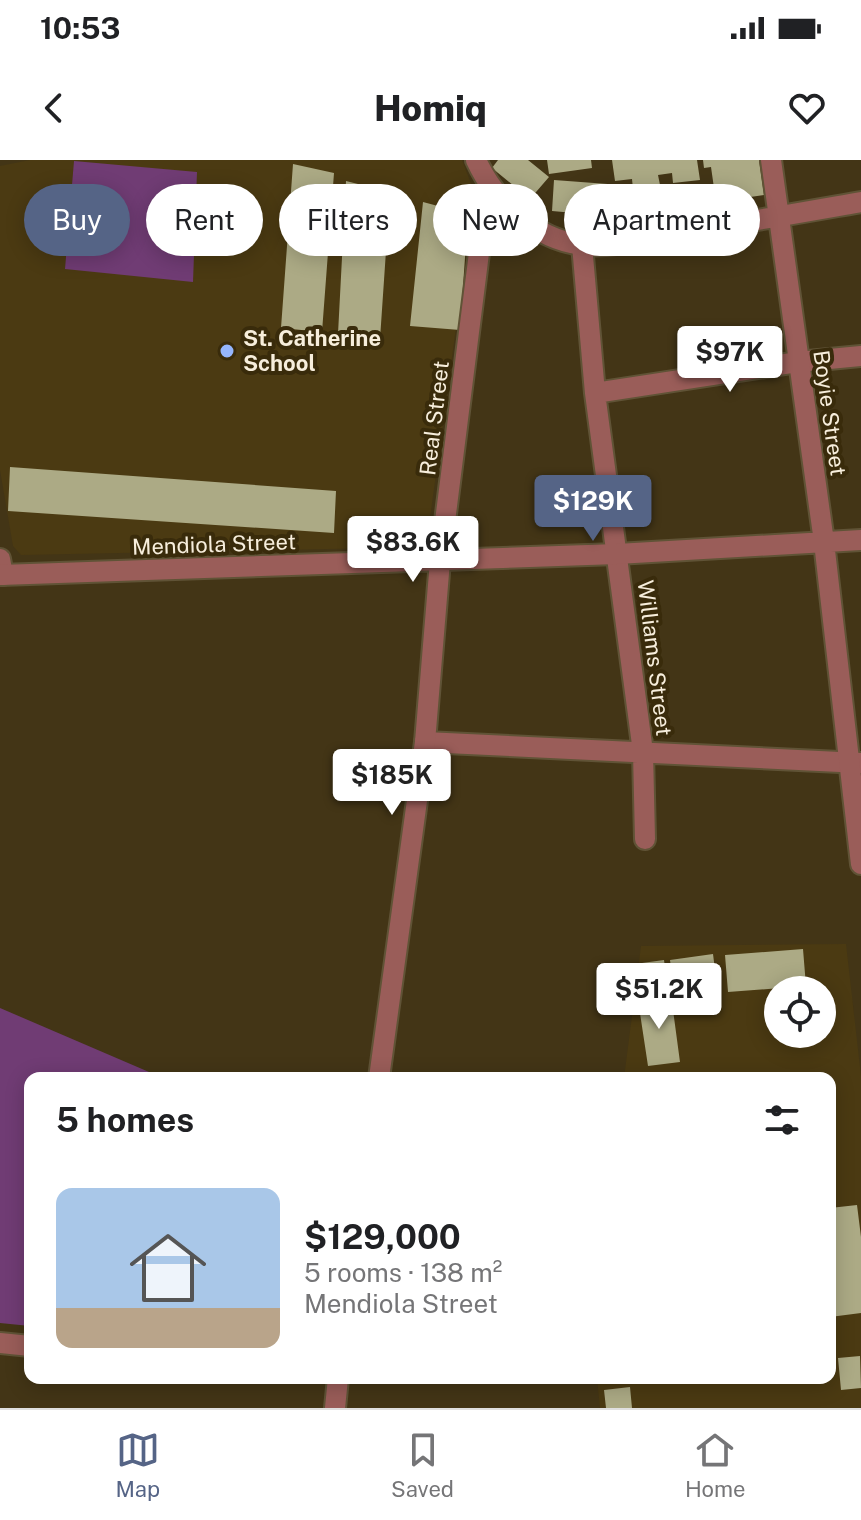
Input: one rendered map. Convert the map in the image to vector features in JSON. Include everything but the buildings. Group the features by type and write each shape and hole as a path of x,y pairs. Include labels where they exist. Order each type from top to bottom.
{"street":[{"path":"476,160 488,184"},
{"name":"Boyie Street","path":"771,160 856,762 861,864"},
{"path":"760,220 861,202"},
{"name":"Real Street","path":"380,1072 425,742 440,561 479,256"},
{"name":"Williams Street","path":"583,256 595,393 643,752 645,839"},
{"path":"595,393 798,362 861,356"},
{"name":"Mendiola Street","path":"1,570 440,561 861,540"},
{"path":"425,742 856,762"},
{"path":"0,1343 24,1345"},
{"path":"335,1408 337,1384"}],"shaded area":[{"name":"St. Catherine School","path":"30,160 462,160 471,184 433,184 433,256 466,256 426,547 21,555 13,546 0,470 0,166"},
{"path":"74,161 197,172 197,184 146,184 146,256 194,256 193,282 65,269 66,256 130,256 130,184 72,184"},
{"path":"846,944 861,1076 861,1408 600,1408 598,1384 836,1384 836,1072 625,1072 641,946"},
{"path":"0,1008 149,1072 24,1072 24,1325 0,1323"}],"place":[{"name":"St. Catherine School","path":"227,351"}]}
